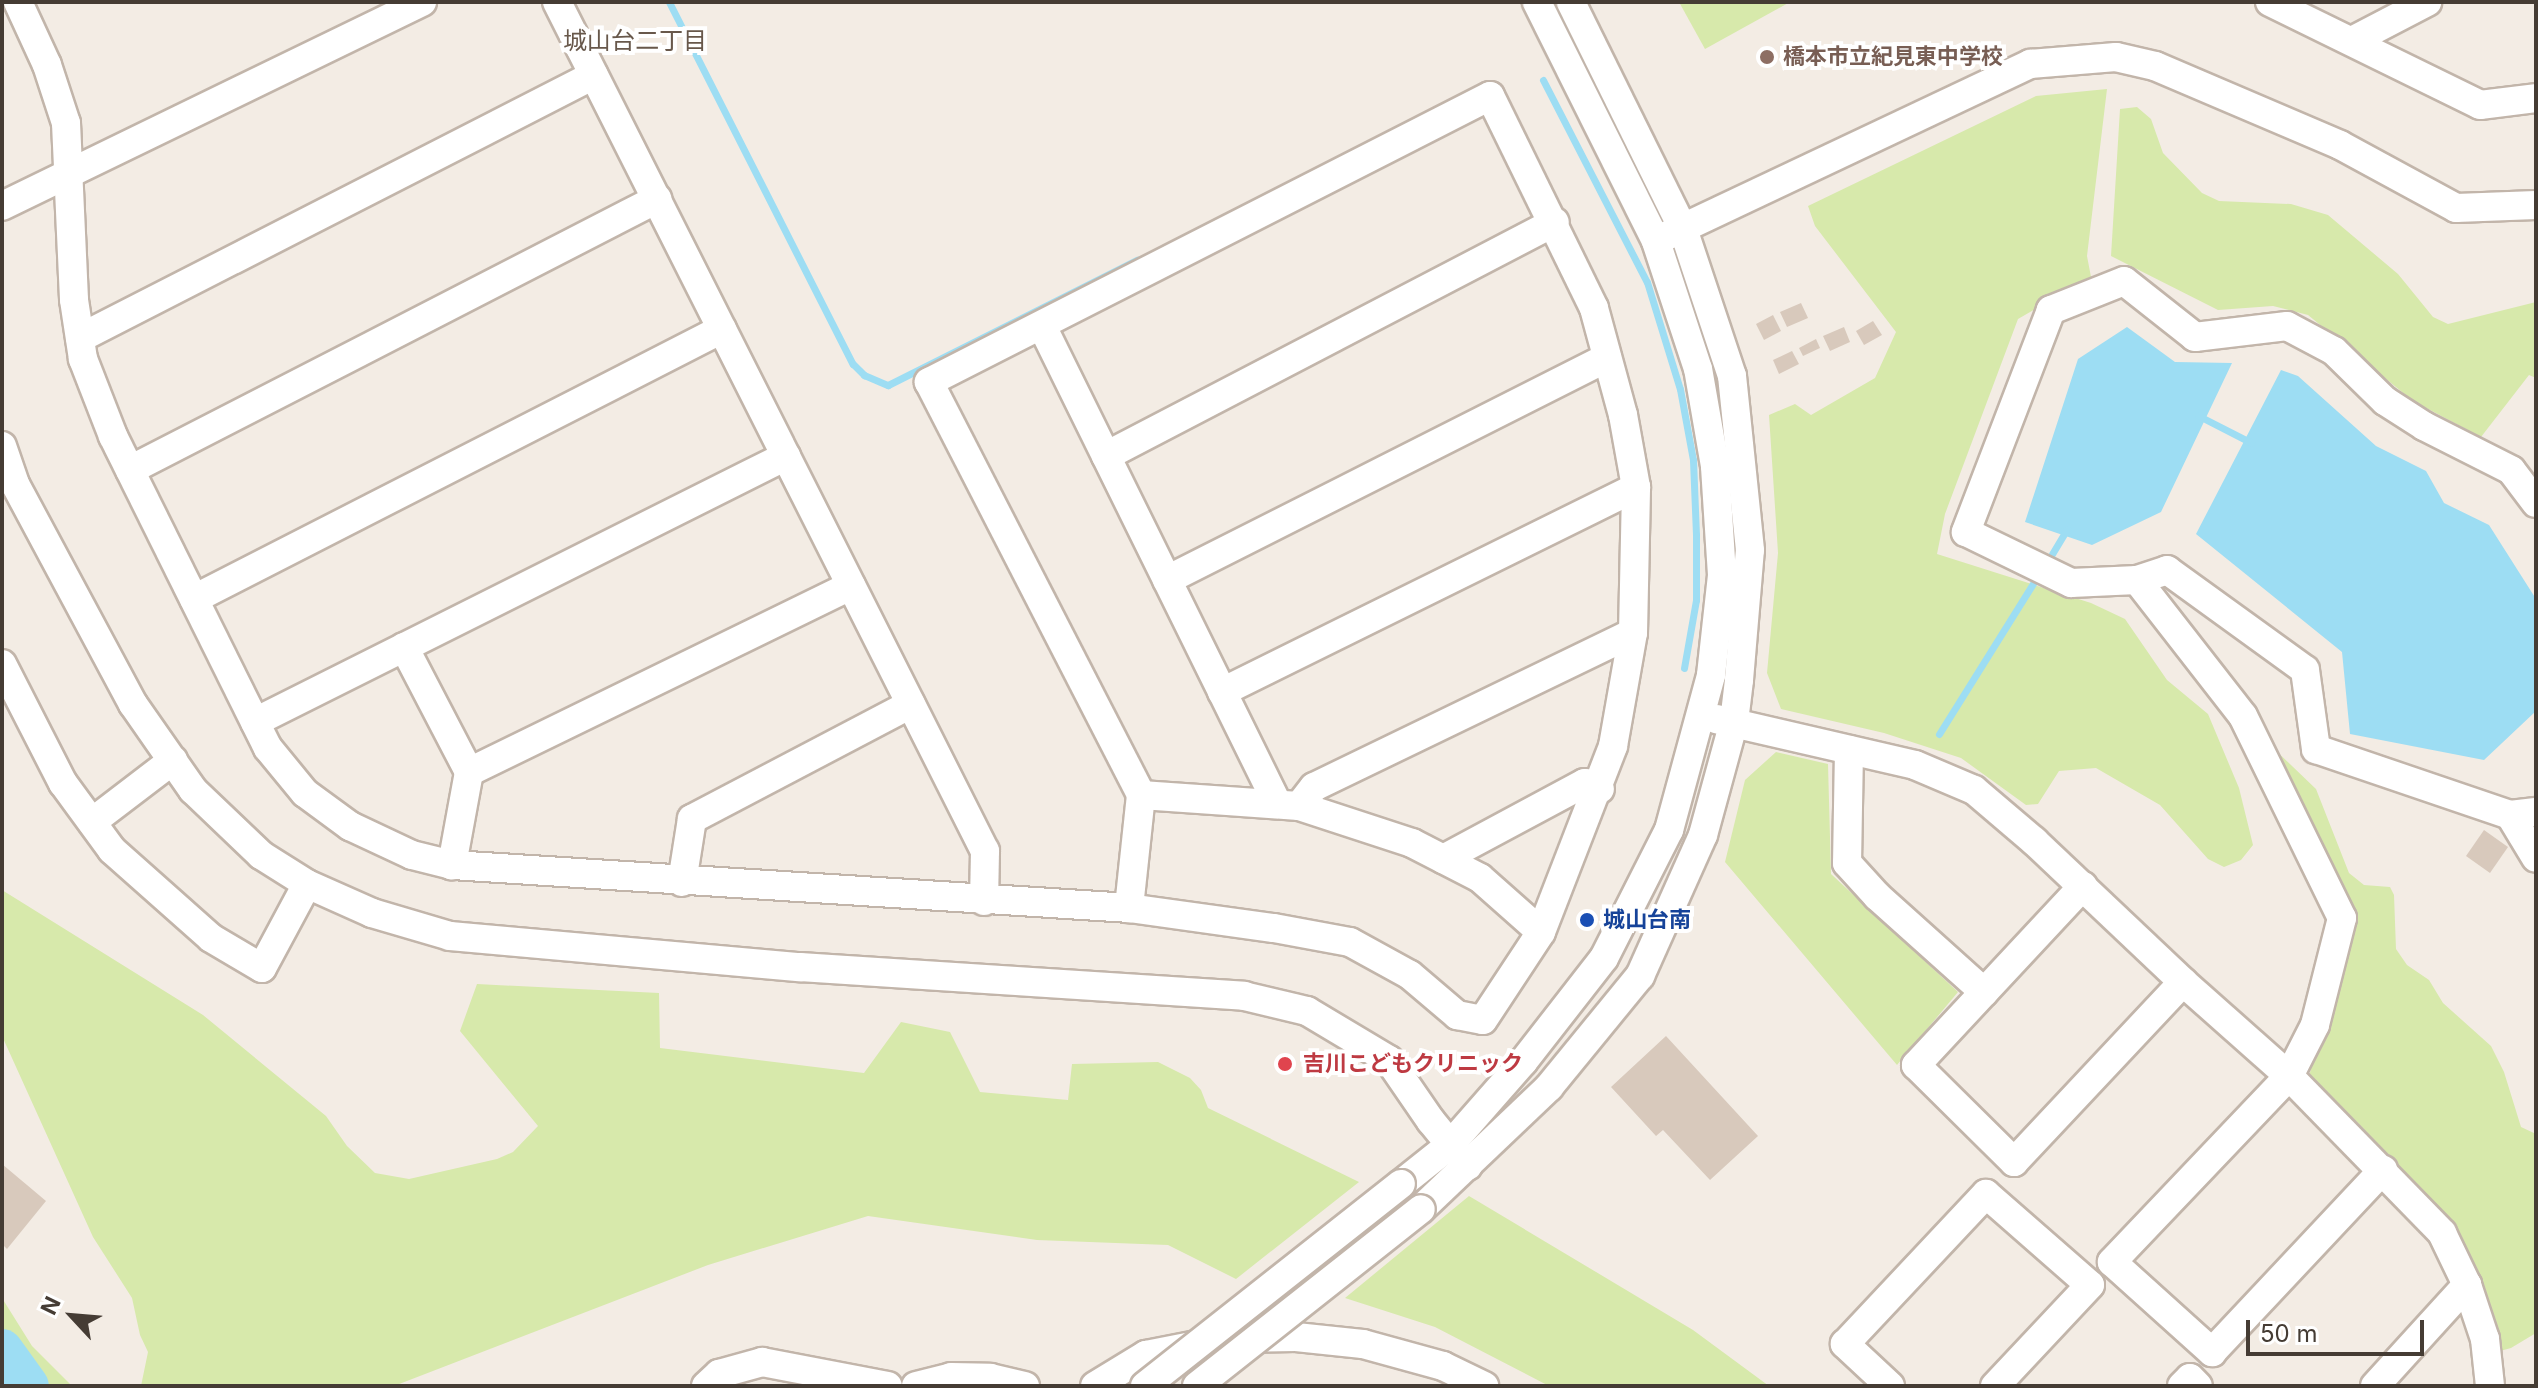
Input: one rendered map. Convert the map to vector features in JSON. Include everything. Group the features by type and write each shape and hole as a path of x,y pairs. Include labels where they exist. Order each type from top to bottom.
{"street":[{"path":"18,2 47,65 66,123 74,300 83,359 130,470 268,748 305,793 339,818 412,855 452,865 1129,908 1274,928 1350,942 1410,975 1457,1015 1483,1020 1541,932 1600,789 1613,746 1633,633 1636,487 1623,415 1594,308 1555,222 1490,96 929,382 1141,795 1129,908"},
{"path":"2,206 390,9 422,2"},
{"path":"557,2 985,851 984,901"},
{"path":"1197,1386 1421,1209 1523,1062 1604,958 1669,830 1711,675 1722,575 1715,466 1698,369 1656,241 1537,2"},
{"path":"1145,1386 1401,1184 1459,1156 1549,1087 1640,976 1703,835 1734,722 1750,550 1732,376 1683,229 1571,2"},
{"path":"2270,2 2480,105 2536,98"},
{"path":"2352,41 2427,2"},
{"path":"1656,241 2030,64 2116,57 2155,66 2340,145 2456,208 2536,205"},
{"path":"80,338 594,75"},
{"path":"130,470 657,199"},
{"path":"1106,456 1555,222"},
{"path":"2536,503 2511,470 2385,401 2334,351 2287,326 2195,337 2124,281 2051,310 1966,532 2071,583 2137,580 2167,570 2305,670 2316,749 2523,813 2536,858"},
{"path":"1042,326 1222,692 1288,805"},
{"path":"194,599 722,329"},
{"path":"1167,580 1607,358"},
{"path":"2,446 8,487 133,704 193,790 261,855 307,884 372,913 450,936 800,967 1244,996 1307,1011 1389,1060 1459,1156"},
{"path":"255,722 786,456"},
{"path":"1222,692 1636,487"},
{"path":"2137,580 2243,716 2342,918 2315,1025 2289,1076 2112,1262 2212,1352 2383,1170"},
{"path":"469,772 851,586"},
{"path":"1288,805 1314,787 1633,633"},
{"path":"404,647 469,772 452,865"},
{"path":"2,664 63,783 112,850 211,938 262,968 307,884"},
{"path":"682,882 692,819 911,704"},
{"path":"1699,716 1915,765 1974,790 2289,1076 2442,1233 2467,1285 2485,1339 2490,1386"},
{"path":"1849,750 1847,863 1877,896 1984,992"},
{"path":"92,822 173,760"},
{"path":"1443,859 1585,783 1600,789"},
{"path":"1141,795 1288,805 1412,843 1480,878 1541,932"},
{"path":"2083,886 1916,1065 2014,1162 2183,982"},
{"path":"1890,1386 1845,1344 1986,1194 2090,1285 1995,1386"},
{"path":"2375,1386 2467,1285"},
{"path":"1095,1386 1146,1355 1233,1338 1296,1337 1363,1344 1443,1366 1484,1386"},
{"path":"706,1386 719,1374 762,1362 888,1386"},
{"path":"916,1386 951,1377 990,1378 1025,1386"},
{"path":"2182,1386 2190,1378 2198,1386"}],"green space":[{"path":"1679,2 1790,2 1705,49"},
{"path":"2107,89 2087,256 2091,277 2018,319 1945,514 1937,554 2091,603 2125,619 2167,680 2208,714 2239,788 2253,845 2241,860 2224,867 2208,859 2160,805 2096,768 2059,771 2038,804 2026,805 1961,758 1884,733 1781,709 1767,673 1778,553 1769,415 1795,404 1811,415 1875,378 1896,332 1815,226 1808,206 2036,96"},
{"path":"2137,107 2151,119 2163,153 2202,193 2219,201 2291,204 2328,215 2398,274 2433,317 2448,324 2536,302 2536,378 2529,375 2481,437 2413,401 2308,315 2273,306 2218,310 2111,256 2120,109"},
{"path":"2267,742 2316,789 2349,873 2364,885 2390,887 2394,895 2396,949 2407,965 2429,980 2443,1003 2491,1046 2504,1072 2521,1127 2536,1134 2536,1333 2511,1348 2500,1351 2500,1333 2476,1266 2435,1205 2358,1123 2309,1078 2322,1012 2350,919"},
{"path":"1776,752 1828,764 1831,874 1958,992 1897,1065 1725,862 1745,780"},
{"path":"2,890 203,1015 326,1116 347,1146 375,1173 409,1179 497,1159 513,1152 538,1126 460,1031 477,984 659,993 660,1048 864,1073 901,1022 950,1032 980,1092 1068,1100 1072,1064 1158,1062 1190,1078 1201,1090 1208,1108 1359,1182 1236,1279 1168,1245 1037,1240 868,1216 708,1265 394,1386 141,1386 148,1352 140,1335 132,1298 93,1237 2,1036"},
{"path":"1469,1196 1693,1330 1769,1386 1549,1386 1435,1327 1345,1298"},
{"path":"2,1298 32,1346 72,1386 2,1386"}],"water":[{"path":"2127,327 2175,362 2232,363 2161,512 2092,545 2025,522 2078,359"},
{"path":"2281,370 2298,376 2376,446 2426,471 2444,503 2489,525 2536,599 2536,711 2484,760 2350,734 2342,652 2196,534"}],"building":[{"path":"1801,303 1808,318 1787,327 1780,312"},
{"path":"1773,315 1781,331 1764,340 1756,324"},
{"path":"1873,321 1882,335 1864,345 1856,331"},
{"path":"1844,327 1850,342 1830,351 1823,336"},
{"path":"1816,339 1820,348 1803,356 1799,348"},
{"path":"1792,351 1799,364 1779,374 1773,360"},
{"path":"2484,830 2508,847 2490,873 2466,856"},
{"path":"1666,1036 1758,1136 1710,1180 1663,1130 1656,1136 1611,1087"},
{"path":"2,1164 46,1201 7,1249 2,1244"}],"waterway":[{"path":"669,2 853,364 864,375 888,385 1137,260"},
{"path":"1543,80 1647,282 1680,389 1693,460 1696,535 1696,600 1684,668"},
{"path":"2199,416 2252,443"},
{"path":"2052,554 2067,529"},
{"path":"1939,734 2034,582"},
{"path":"2,1350 28,1386"}],"place":[{"name":"橋本市立紀見東中学校","path":"1767,57"},
{"name":"城山台南","path":"1587,920"},
{"name":"吉川こどもクリニック","path":"1285,1064"}],"district":[{"name":"城山台二丁目","path":"635,41"}]}
